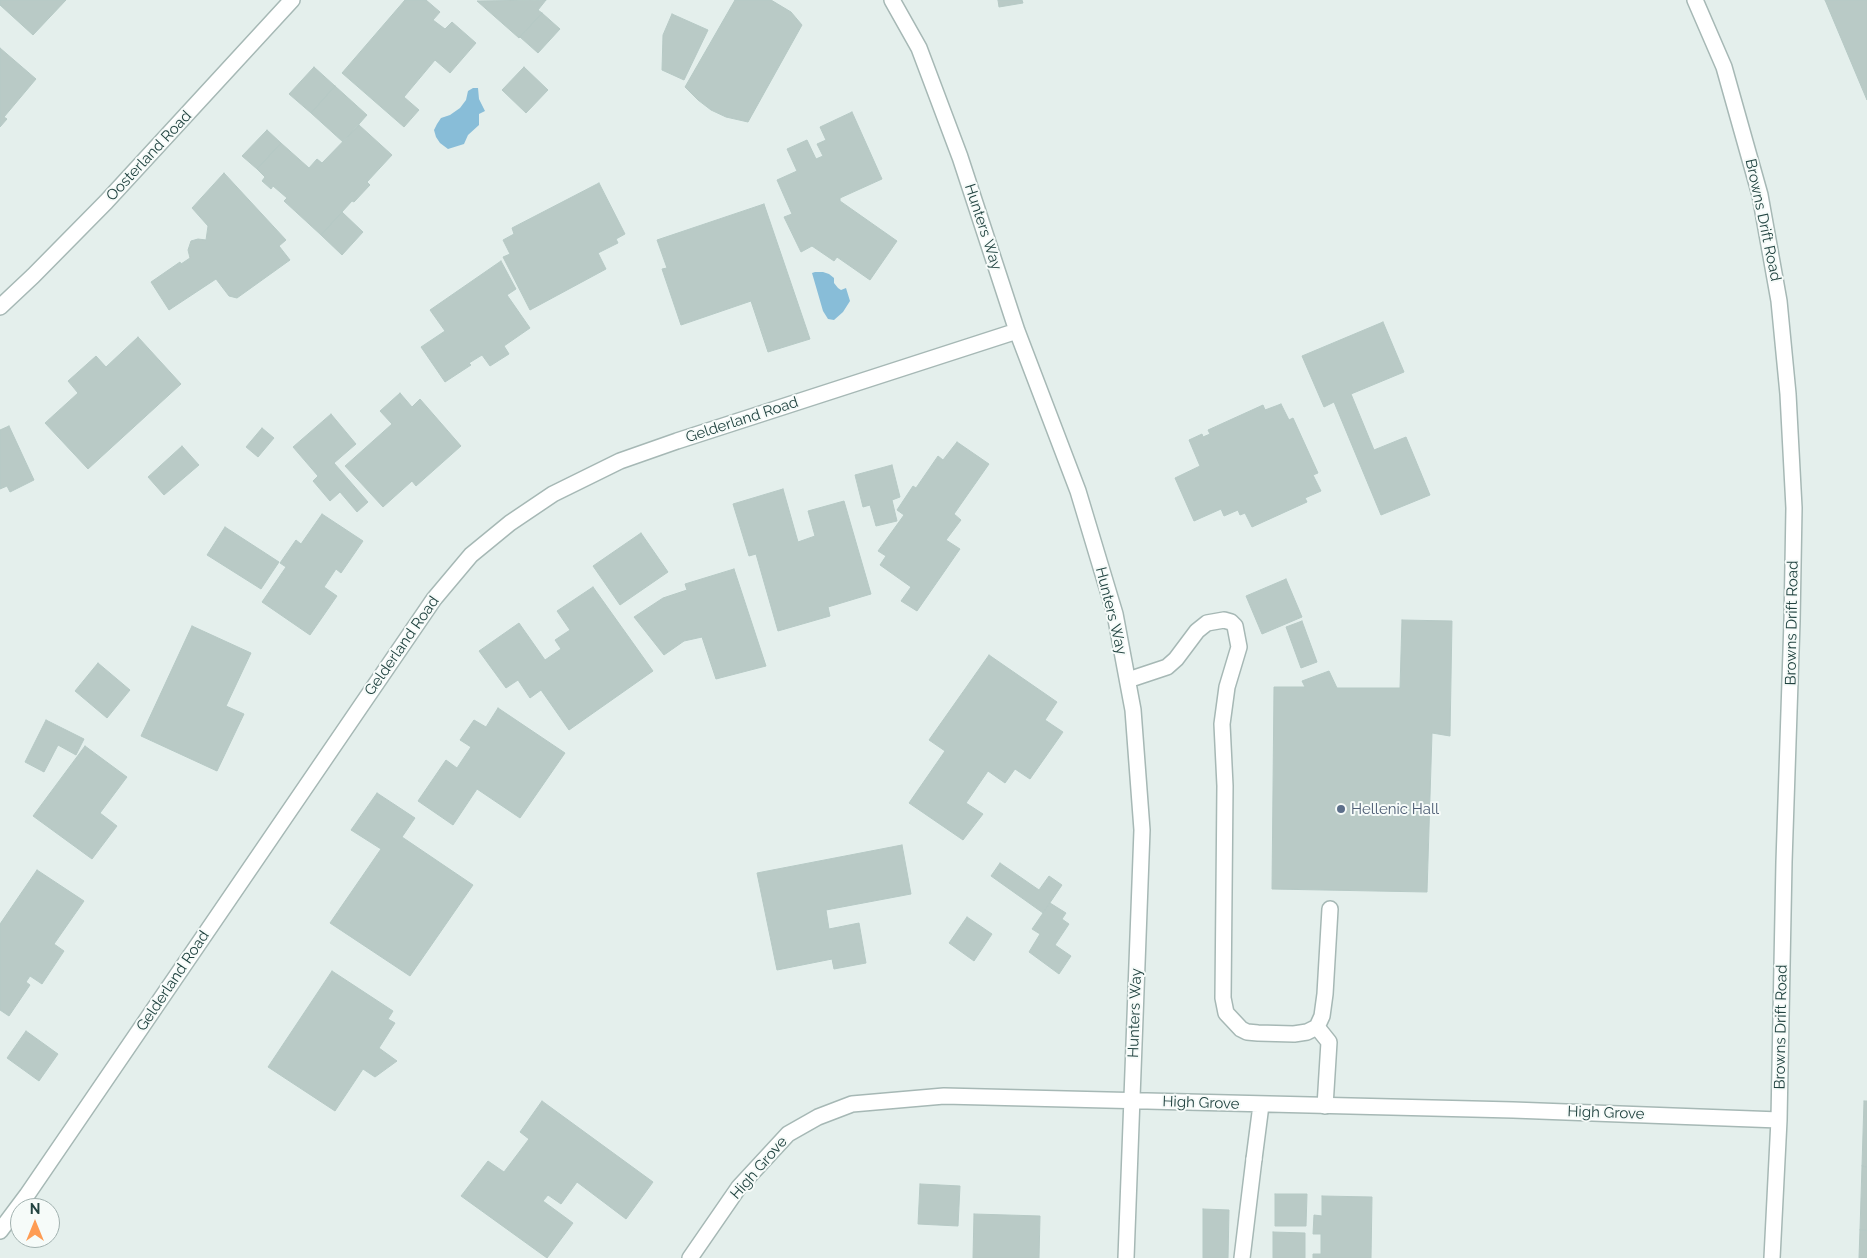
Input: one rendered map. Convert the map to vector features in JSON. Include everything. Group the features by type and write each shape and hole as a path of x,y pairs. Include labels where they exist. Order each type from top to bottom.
{"street":[{"name":"Oosterland Road","path":"0,307 34,276 106,202 292,0"},
{"name":"Hunters Way","path":"892,0 919,48 960,158 1017,331 1078,491 1115,614 1128,680 1133,710 1142,830 1126,1258"},
{"name":"Browns Drift Road","path":"1695,0 1724,67 1760,195 1780,301 1788,394 1794,508 1792,621 1783,872 1779,1120 1772,1258"},
{"name":"Gelderland Road","path":"0,1231 33,1187 434,599 471,555 510,523 553,494 620,461 676,441 1017,331"},
{"path":"1128,680 1167,667 1176,659 1197,631 1207,623 1224,620 1231,622 1235,626 1239,648 1226,692 1222,724 1225,786 1223,998 1226,1013 1237,1026 1247,1032 1294,1034 1307,1032 1316,1027 1322,1016 1325,994 1330,909"},
{"path":"1316,1027 1329,1042 1325,1106"},
{"name":"High Grove","path":"690,1258 739,1187 788,1134 818,1117 852,1104 944,1096 1513,1110 1779,1120"},
{"path":"1242,1258 1261,1105"}],"water":[{"path":"478,88 479,99 485,111 479,114 479,125 468,135 464,144 448,149 440,143 434,130 441,118 450,115 460,108 466,100 468,91"},
{"path":"812,273 829,274 834,278 834,283 838,288 841,290 846,288 850,301 843,312 834,320 828,319 823,311"}],"building":[{"path":"0,0 66,0 33,35 0,5"},
{"path":"405,0 426,0 440,12 433,20 445,29 452,22 476,43 450,73 435,60 404,97 419,110 404,127 342,73"},
{"path":"546,0 538,10 542,13 519,38 477,1"},
{"path":"735,0 771,0 791,12 802,25 748,122 726,117 711,110 685,87"},
{"path":"998,0 1022,0 1023,3 999,7"},
{"path":"1825,0 1867,0 1867,100"},
{"path":"542,13 560,29 538,53 520,37"},
{"path":"672,14 708,30 684,80 662,70 663,35"},
{"path":"0,48 36,79 4,117 7,119 0,127"},
{"path":"314,67 335,86 311,113 289,94"},
{"path":"524,67 548,90 526,113 502,90"},
{"path":"335,86 367,115 343,142 311,113"},
{"path":"852,112 882,179 840,198 840,201 897,241 870,280 837,257 834,261 812,246 801,252 784,217 792,214 777,180 797,171 787,149 807,140 816,159 823,156 817,144 826,140 820,127"},
{"path":"359,125 392,155 367,182 370,185 354,202 352,201 321,235 284,201 287,198 273,186 271,189 262,181 265,177 257,169 281,143 309,168 317,159 322,163"},
{"path":"267,130 281,143 257,169 242,156"},
{"path":"224,173 286,240 279,246 290,260 237,298 229,296 216,279 169,310 151,282 180,262 181,264 190,258 188,250 191,241 198,239 206,240 208,226 192,208"},
{"path":"599,183 625,234 616,239 618,243 598,253 606,269 530,310 503,257 510,254 503,240 514,234 512,228"},
{"path":"764,204 810,339 768,352 751,301 681,325 662,269 667,268 657,240"},
{"path":"342,212 363,232 342,255 321,235"},
{"path":"501,261 516,289 507,295 530,328 504,346 509,354 490,366 482,355 469,363 471,365 445,382 421,347 445,331 430,310"},
{"path":"1383,322 1404,372 1351,394 1374,450 1406,437 1430,495 1381,515 1334,402 1324,407 1302,356"},
{"path":"138,337 181,384 88,469 45,423 78,393 68,381 96,356 106,367"},
{"path":"400,393 412,407 420,399 461,446 416,486 412,481 383,507 345,466 392,424 380,411"},
{"path":"1281,404 1289,420 1293,418 1318,473 1313,475 1321,491 1305,498 1307,502 1252,527 1245,513 1240,515 1238,510 1224,516 1221,509 1194,521 1175,478 1200,466 1189,440 1202,434 1203,437 1210,434 1208,430 1263,405 1265,410"},
{"path":"331,414 356,444 334,463 368,502 357,512 340,492 330,501 313,481 318,476 293,447"},
{"path":"9,426 34,480 10,492 7,486 0,489 0,430"},
{"path":"262,428 274,438 258,457 246,447"},
{"path":"957,442 989,464 954,514 961,520 946,540 960,549 917,611 901,601 911,587 880,565 886,556 878,551 904,515 897,510 913,486 916,488 938,456 943,460"},
{"path":"182,446 199,465 164,495 148,477"},
{"path":"892,465 900,497 892,500 897,521 876,526 870,505 863,507 855,475"},
{"path":"783,489 798,542 815,536 808,511 844,501 871,594 828,607 830,616 778,631 756,554 749,556 733,504"},
{"path":"322,514 363,541 341,573 336,569 324,587 337,596 310,635 262,602 286,567 280,563 296,540 301,544"},
{"path":"225,527 279,562 261,589 207,555"},
{"path":"641,533 668,572 620,605 593,566"},
{"path":"734,569 766,666 716,679 702,637 684,641 664,655 634,617 663,598 687,590 685,584"},
{"path":"1286,579 1302,617 1262,634 1246,596"},
{"path":"593,587 653,671 569,730 541,690 530,698 518,680 506,688 479,651 519,623 545,660 561,649 555,640 570,630 557,611"},
{"path":"1402,620 1452,621 1450,736 1432,733 1427,892 1272,889 1274,687 1305,687 1302,681 1329,671 1337,688 1400,688"},
{"path":"1302,621 1317,662 1301,668 1286,627"},
{"path":"192,626 251,653 226,706 244,714 217,771 141,736"},
{"path":"989,655 1057,702 1045,720 1063,732 1030,779 1015,769 1005,783 988,771 966,803 983,814 963,840 909,803 945,751 929,740"},
{"path":"98,663 130,690 107,718 75,691"},
{"path":"498,708 565,753 520,818 477,789 453,825 418,801 446,760 457,768 471,747 460,740 474,720 486,727"},
{"path":"46,720 84,739 76,755 58,745 44,772 25,762"},
{"path":"85,746 127,777 100,813 117,826 92,859 33,816"},
{"path":"377,793 415,818 402,837 473,885 410,976 330,923 381,849 351,830"},
{"path":"902,845 911,894 826,910 829,929 859,923 866,963 834,969 832,959 777,970 757,873"},
{"path":"1000,863 1039,890 1049,876 1062,885 1043,913 991,876"},
{"path":"37,870 84,901 54,944 64,951 42,984 30,976 26,982 30,985 9,1016 0,1010 0,924"},
{"path":"1050,903 1066,913 1062,919 1069,924 1055,945 1071,956 1059,974 1029,952 1040,934 1032,929"},
{"path":"967,917 992,934 974,961 949,943"},
{"path":"332,971 393,1011 388,1019 395,1023 379,1048 397,1061 375,1077 363,1069 335,1111 268,1067"},
{"path":"26,1031 58,1054 39,1081 7,1058"},
{"path":"542,1101 653,1182 626,1219 577,1182 561,1204 548,1195 543,1201 573,1223 547,1258 461,1196 488,1161 504,1172 529,1139 520,1132"},
{"path":"1864,1101 1867,1101 1867,1167 1862,1166"},
{"path":"1862,1166 1867,1167 1867,1230 1860,1230"},
{"path":"920,1184 960,1186 958,1226 918,1224"},
{"path":"1275,1194 1307,1194 1306,1226 1275,1226"},
{"path":"1322,1196 1372,1197 1371,1258 1313,1258 1313,1254 1321,1254 1321,1234 1313,1234 1314,1215 1322,1216"},
{"path":"1203,1209 1229,1210 1228,1258 1203,1258"},
{"path":"974,1214 1040,1216 1039,1258 973,1258"},
{"path":"1860,1230 1867,1230 1867,1258 1859,1258"},
{"path":"1273,1232 1305,1233 1305,1258 1273,1258"}],"place":[{"name":"Hellenic Hall","path":"1341,809"}]}
